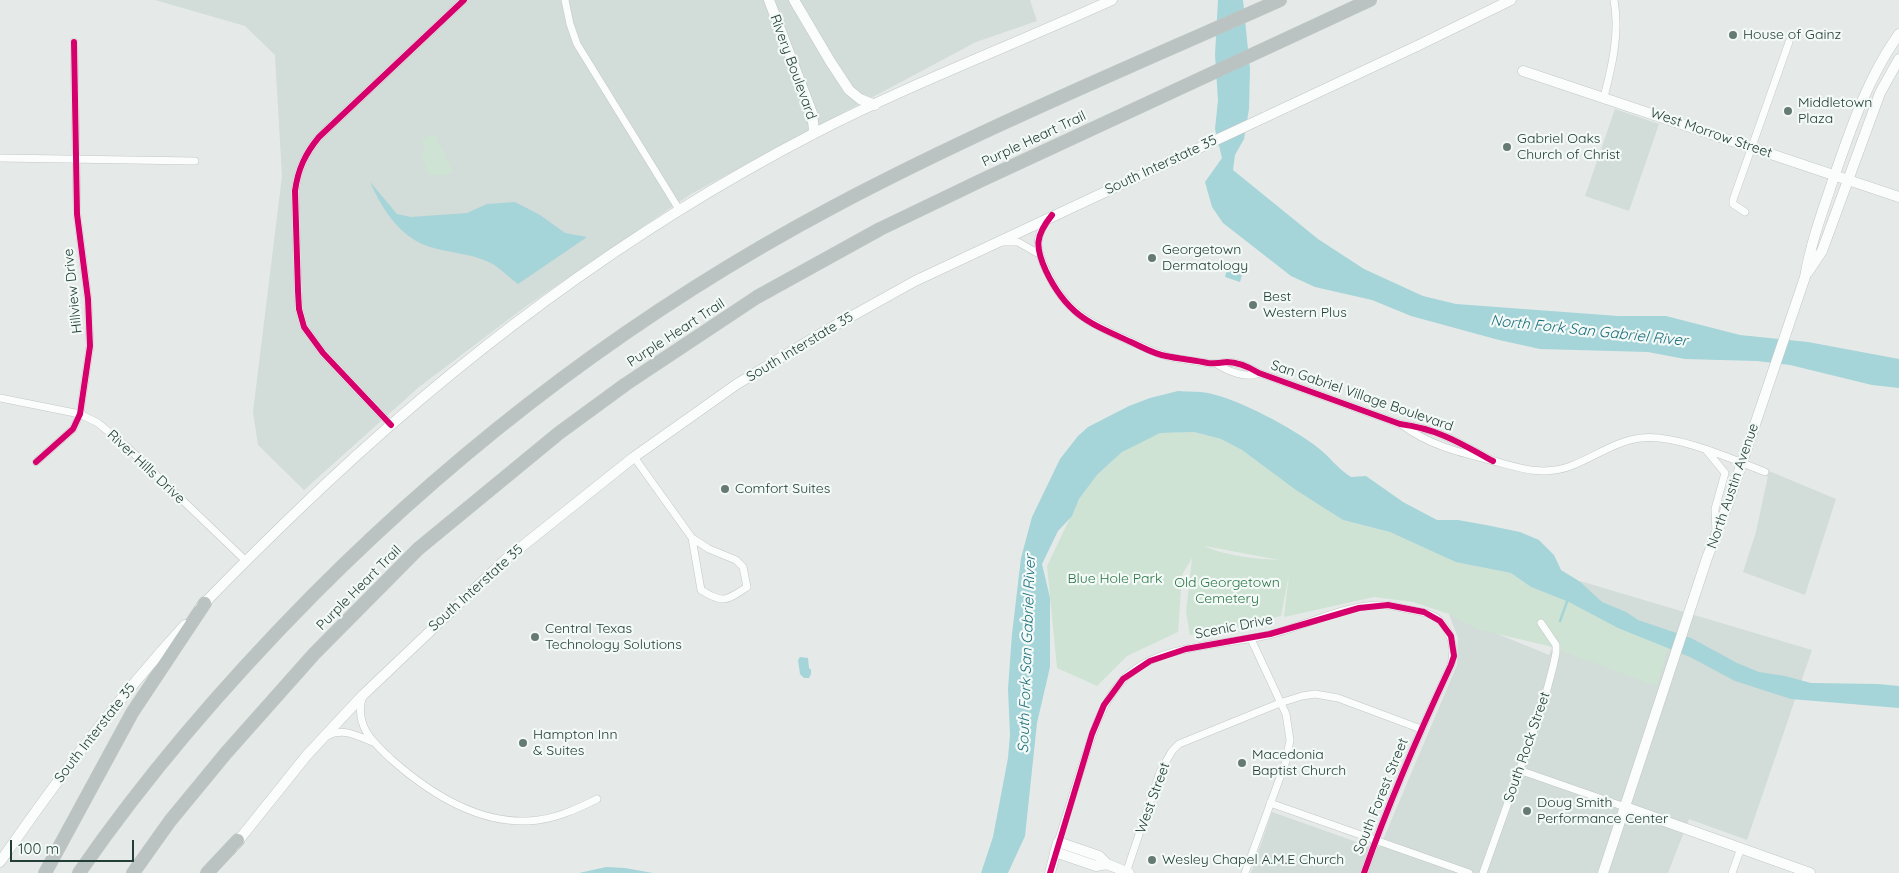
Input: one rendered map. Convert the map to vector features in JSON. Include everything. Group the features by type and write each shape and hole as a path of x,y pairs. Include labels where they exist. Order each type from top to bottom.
{"highway":[{"name":"Purple Heart Trail","path":"79,873 170,754 236,674 294,614 363,545 412,500 559,380 645,319 709,278 832,207 917,164 1066,95 1280,0"},
{"name":"Purple Heart Trail","path":"132,873 170,821 226,753 314,654 418,549 559,433 626,384 680,346 757,297 880,229 1370,0"},
{"path":"45,873 132,713 205,603"},
{"path":"207,873 238,840"}],"main road":[{"name":"Rivery Boulevard","path":"769,0 812,113 814,130 812,135"},
{"name":"Rivery Boulevard","path":"794,0 849,90 860,99 875,105"},
{"name":"South Interstate 35","path":"0,862 94,732 157,656 205,603 329,480 391,425 490,343 567,286 680,211 812,135 875,105 1112,0"},
{"name":"South Interstate 35","path":"215,873 238,840 323,738 363,695 505,560 634,456 675,426 774,360 914,281 1417,46 1511,0"},
{"name":"North Austin Avenue","path":"1603,873 1707,558 1716,538 1805,277 1811,246 1835,176 1866,92 1899,34"},
{"name":"North Austin Avenue","path":"1805,277 1822,252 1880,93 1899,59"},
{"name":"West Morrow Street","path":"1522,71 1899,197"},
{"path":"1625,807 1810,873"},
{"path":"1057,847 1096,866 1107,864 1127,873"},
{"name":"Scenic Drive","path":"1050,873 1057,847"}],"street":[{"path":"391,425 318,347 310,337 301,319 298,291 295,191 297,175 302,161 319,137 464,0"},
{"path":"565,0 570,24 578,44 680,211"},
{"path":"1604,97 1615,40 1614,0"},
{"name":"Hillview Drive","path":"36,462 73,428 80,414 90,346 90,322 77,214 74,42"},
{"path":"1745,212 1734,204 1733,200 1789,42"},
{"path":"0,158 195,162"},
{"path":"1039,254 1040,231 1052,215"},
{"path":"995,243 1018,242 1039,254"},
{"name":"San Gabriel Village Boulevard","path":"1039,254 1056,290 1075,312 1087,320 1165,356 1217,364 1227,362 1244,365 1259,373 1400,424 1423,427 1449,437 1493,460"},
{"name":"River Hills Drive","path":"0,398 80,414 98,423 111,433 246,561"},
{"name":"San Gabriel Village Boulevard","path":"1400,424 1417,436 1443,448 1528,470 1551,471 1571,466 1614,445 1642,438 1673,440 1765,472"},
{"path":"1707,451 1725,474 1715,509 1716,538"},
{"path":"634,456 692,538 736,560 743,567 747,587 727,600 717,599 701,590 692,538"},
{"name":"Scenic Drive","path":"1057,847 1104,705 1123,679 1150,661 1166,655 1186,649 1270,634 1337,613 1377,605 1406,608 1434,617 1446,627 1451,636 1454,656 1421,729"},
{"name":"South Rock Street","path":"1483,873 1544,701 1556,653 1554,640 1542,623"},
{"path":"1246,873 1289,751 1289,729 1286,714 1251,638"},
{"path":"363,695 359,708 360,718 373,742"},
{"name":"West Street","path":"1127,873 1160,772 1172,751 1180,744 1194,737 1302,696 1326,695 1421,729"},
{"name":"South Forest Street","path":"1364,873 1421,729"},
{"path":"323,738 334,732 348,732 373,742 409,774 438,795 486,815 528,821 552,818 597,799"},
{"path":"1519,770 1625,807"},
{"path":"1270,803 1469,873"},
{"path":"1732,873 1741,848"}],"shaded area":[{"path":"155,0 1030,0 1037,21 976,42 691,194 525,307 419,387 304,490 258,445 253,412 282,176 275,55 245,26"},
{"path":"1615,109 1659,124 1629,211 1585,196"},
{"path":"1769,471 1836,499 1805,595 1743,572 1756,532"},
{"path":"1580,581 1812,650 1747,840 1689,819 1668,873 1251,873 1272,812 1368,846 1380,847 1457,665 1458,638 1449,614 1549,655"}],"green space":[{"path":"435,134 453,172 447,175 429,175 421,158 424,148 421,139"},
{"name":"Blue Hole Park","path":"1194,432 1221,439 1242,450 1343,520 1390,532 1478,566 1511,573 1531,587 1670,640 1657,686 1548,646 1477,629 1449,614 1413,602 1374,597 1284,617 1289,574 1281,616 1190,635 1186,612 1192,558 1182,575 1178,632 1127,656 1097,686 1057,668 1047,566 1079,499 1097,475 1122,452 1160,433","holes":["1204,546 1279,560 1231,555"]}],"water":[{"name":"North Fork San Gabriel River","path":"1218,0 1243,0 1250,69 1249,109 1244,139 1235,155 1233,170 1318,239 1364,269 1423,296 1456,304 1618,316 1666,316 1740,335 1808,342 1899,359 1899,388 1872,385 1790,365 1757,361 1685,359 1648,352 1540,349 1411,316 1372,300 1315,287 1291,276 1223,223 1212,207 1205,182 1222,158 1215,129 1218,100 1215,55"},
{"path":"370,182 397,214 411,217 467,213 487,204 515,202 540,215 565,233 587,237 518,284 491,263 476,257 427,246 408,235 392,220"},
{"path":"1227,269 1242,275 1240,282 1225,277"},
{"name":"South Fork San Gabriel River","path":"1178,391 1204,392 1220,396 1265,415 1307,439 1351,477 1366,476 1403,502 1437,520 1458,520 1486,525 1520,532 1539,540 1554,555 1561,570 1579,581 1602,602 1626,612 1638,620 1691,638 1737,663 1759,672 1811,683 1899,686 1899,708 1791,699 1735,681 1690,657 1618,628 1569,602 1531,587 1511,573 1456,562 1390,532 1343,520 1296,490 1242,450 1221,439 1194,432 1160,433 1122,452 1097,475 1079,499 1072,516 1058,531 1042,564 1050,598 1050,667 1037,723 1025,836 1008,873 981,873 993,837 1008,758 1010,735 1008,689 1012,634 1021,558 1032,517 1060,459 1078,436 1088,427 1129,406 1150,398"},
{"path":"800,657 808,658 811,670 809,678 804,678 800,674 798,660"},
{"path":"606,867 625,868 653,873 579,873"}],"waterway":[{"path":"1560,621 1568,599"}],"cycle path":[{"path":"391,425 323,353 304,327 299,309 296,183 303,162 319,137 464,0"},
{"path":"36,462 73,429 80,414 90,346 88,299 77,214 74,42"},
{"path":"1052,215 1042,229 1038,242 1042,263 1062,298 1071,308 1091,323 1162,355 1208,363 1231,362 1243,365 1259,373 1400,424 1437,433 1493,461"},
{"path":"1050,873 1092,734 1104,705 1123,679 1150,661 1186,649 1270,634 1359,608 1388,605 1424,612 1440,621 1451,636 1454,656 1405,768 1364,873"}],"place":[{"name":"House of Gainz","path":"1733,35"},
{"name":"Middletown Plaza","path":"1788,111"},
{"name":"Gabriel Oaks Church of Christ","path":"1507,147"},
{"name":"Georgetown Dermatology","path":"1152,258"},
{"name":"Best Western Plus","path":"1253,305"},
{"name":"Comfort Suites","path":"725,489"},
{"name":"Central Texas Technology Solutions","path":"535,637"},
{"name":"Hampton Inn & Suites","path":"523,743"},
{"name":"Macedonia Baptist Church","path":"1242,763"},
{"name":"Doug Smith Performance Center","path":"1527,811"},
{"name":"Wesley Chapel A.M.E Church","path":"1152,860"}],"park label":[{"name":"Old Georgetown Cemetery","path":"1227,592"}]}
